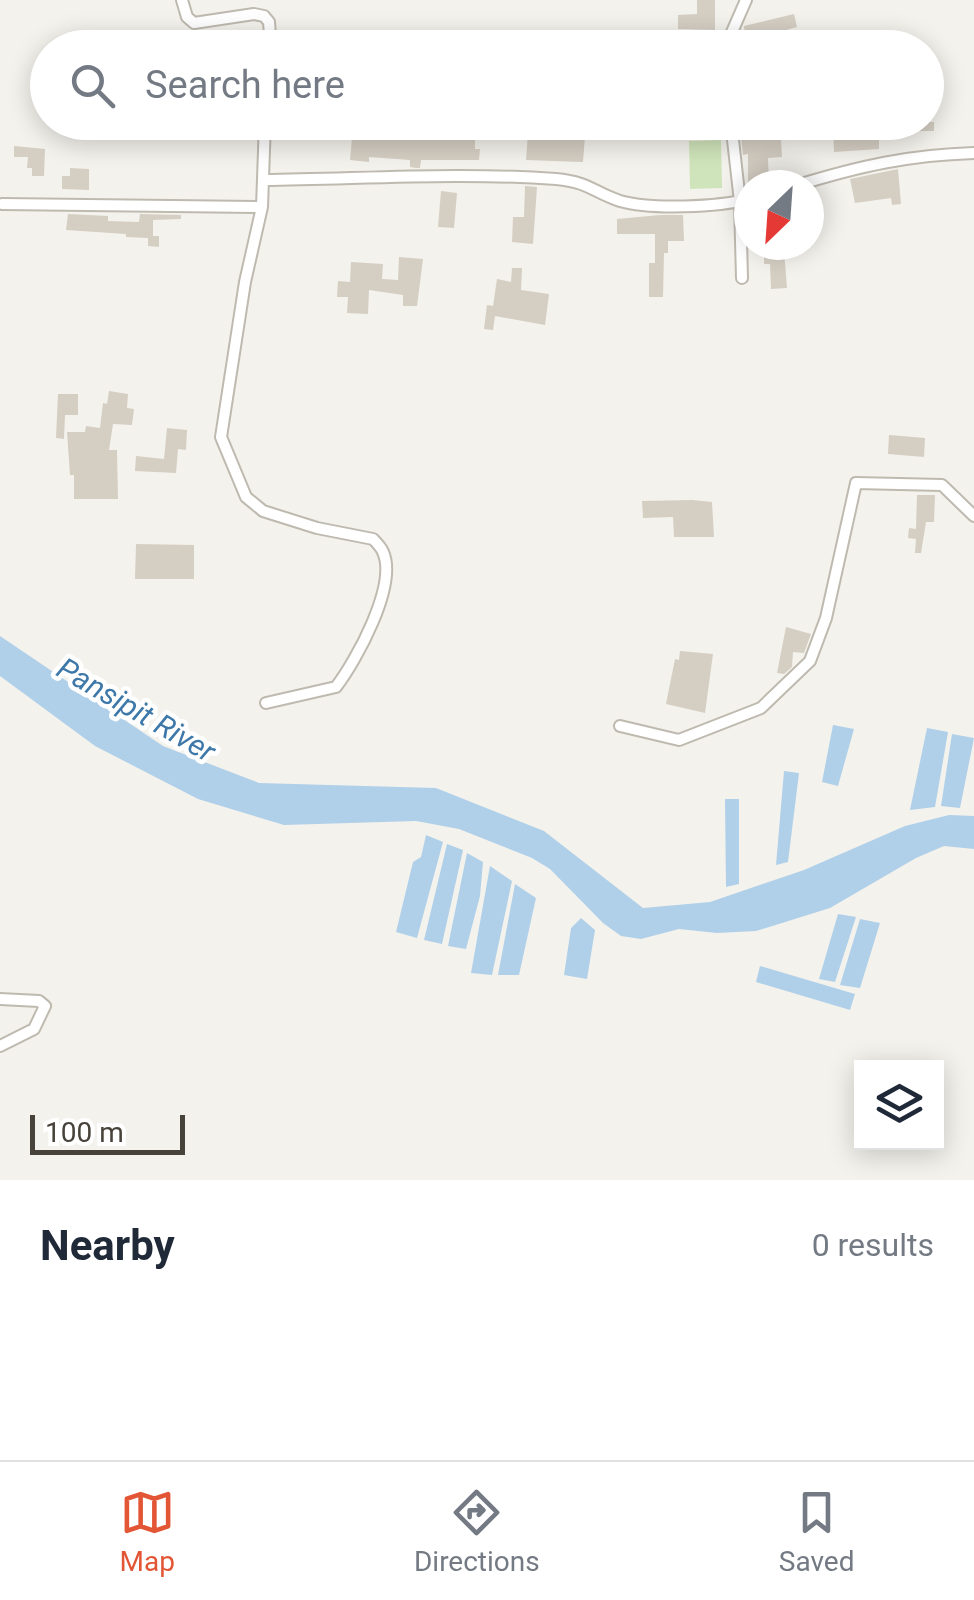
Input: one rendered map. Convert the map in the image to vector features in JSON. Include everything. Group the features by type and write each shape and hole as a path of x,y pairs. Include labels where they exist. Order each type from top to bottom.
{"street":[{"path":"182,0 187,18 194,23 254,14 264,16 269,30"},
{"path":"733,30 746,0"},
{"path":"265,140 262,207 245,282 221,437 246,497 263,511 317,528 373,539 384,552 386,570 383,591 357,659 336,688 266,703"},
{"path":"734,140 739,170"},
{"path":"824,177 917,155 974,153"},
{"path":"264,180 525,178 583,182 621,201 703,207 734,204"},
{"path":"2,204 262,207"},
{"path":"742,260 742,278"},
{"path":"620,726 679,740 762,708 810,661 826,618 856,484 942,485 974,516"},
{"path":"0,999 39,1001 44,1006 34,1030 0,1046"}],"green space":[{"path":"721,140 722,188 690,189 689,141"}],"water":[{"path":"0,636 163,746 259,783 436,788 544,831 643,908 710,902 804,870 905,826 949,815 974,816 974,849 944,846 830,908 756,931 717,933 679,929 641,939 621,936 550,869 459,829 416,821 284,825 198,799 95,746 0,676"},
{"path":"833,725 854,729 838,786 822,782"},
{"path":"927,728 948,732 935,807 910,810"},
{"path":"952,734 974,738 960,808 941,806"},
{"path":"784,771 799,773 788,862 776,865"},
{"path":"725,799 739,799 739,884 726,887"},
{"path":"426,835 443,842 417,938 396,932 413,862 421,857"},
{"path":"447,844 463,850 442,944 424,940"},
{"path":"467,853 483,862 480,896 466,949 448,946"},
{"path":"490,866 512,881 492,975 471,973"},
{"path":"515,884 536,898 519,975 498,975"},
{"path":"838,914 856,917 835,982 819,979"},
{"path":"581,918 595,930 587,979 564,975 571,928"},
{"path":"860,919 880,923 860,988 840,985"},
{"path":"760,966 855,994 850,1010 756,982"}],"building":[{"path":"697,0 715,0 715,30 678,29 678,15 697,14"},
{"path":"794,14 797,27 744,30 744,26"},
{"path":"352,140 475,140 475,149 480,149 479,160 421,160 420,168 410,167 410,160 350,160"},
{"path":"527,140 585,140 583,162 526,160"},
{"path":"741,140 781,140 782,157 768,158 768,170 748,170 748,154 743,155"},
{"path":"834,140 879,140 879,149 834,152"},
{"path":"14,146 45,149 44,176 32,176 32,168 27,168 28,157 14,157"},
{"path":"70,168 89,169 89,190 62,189 62,176 70,176"},
{"path":"898,169 901,204 892,205 891,198 855,203 850,179"},
{"path":"525,186 537,187 533,244 512,242 513,217 524,217"},
{"path":"441,191 457,193 454,228 438,227"},
{"path":"68,214 108,216 108,221 139,222 140,214 181,215 181,219 153,220 153,236 159,236 159,247 148,246 148,238 66,230"},
{"path":"683,215 684,241 668,241 663,297 649,297 649,263 655,263 655,234 617,234 617,219"},
{"path":"399,257 423,259 417,306 403,306 403,295 369,290 368,314 347,313 348,297 337,297 338,281 350,282 351,262 383,264 382,279 398,280"},
{"path":"764,260 785,260 787,288 771,289 770,264 764,264"},
{"path":"512,268 522,268 521,290 549,294 545,325 495,316 493,330 484,329 487,305 493,306 497,279 511,282"},
{"path":"109,391 128,394 127,408 134,409 132,425 113,424 109,450 117,450 118,499 74,499 67,432 85,432 86,426 100,428"},
{"path":"58,394 78,394 78,415 65,415 64,439 56,438"},
{"path":"167,428 187,430 186,450 178,449 176,473 135,471 136,456 164,459"},
{"path":"889,435 925,438 924,457 888,454"},
{"path":"917,495 935,495 934,522 926,522 921,553 915,553 916,539 908,538 909,528 916,529"},
{"path":"642,501 712,502 714,537 674,537 673,517 643,518"},
{"path":"136,544 194,545 194,579 135,579"},
{"path":"786,627 811,634 804,653 793,652 792,667 784,674 777,673"},
{"path":"680,651 713,654 705,713 666,704"}],"water label":[{"name":"Pansipit River","path":"136,710"}]}
